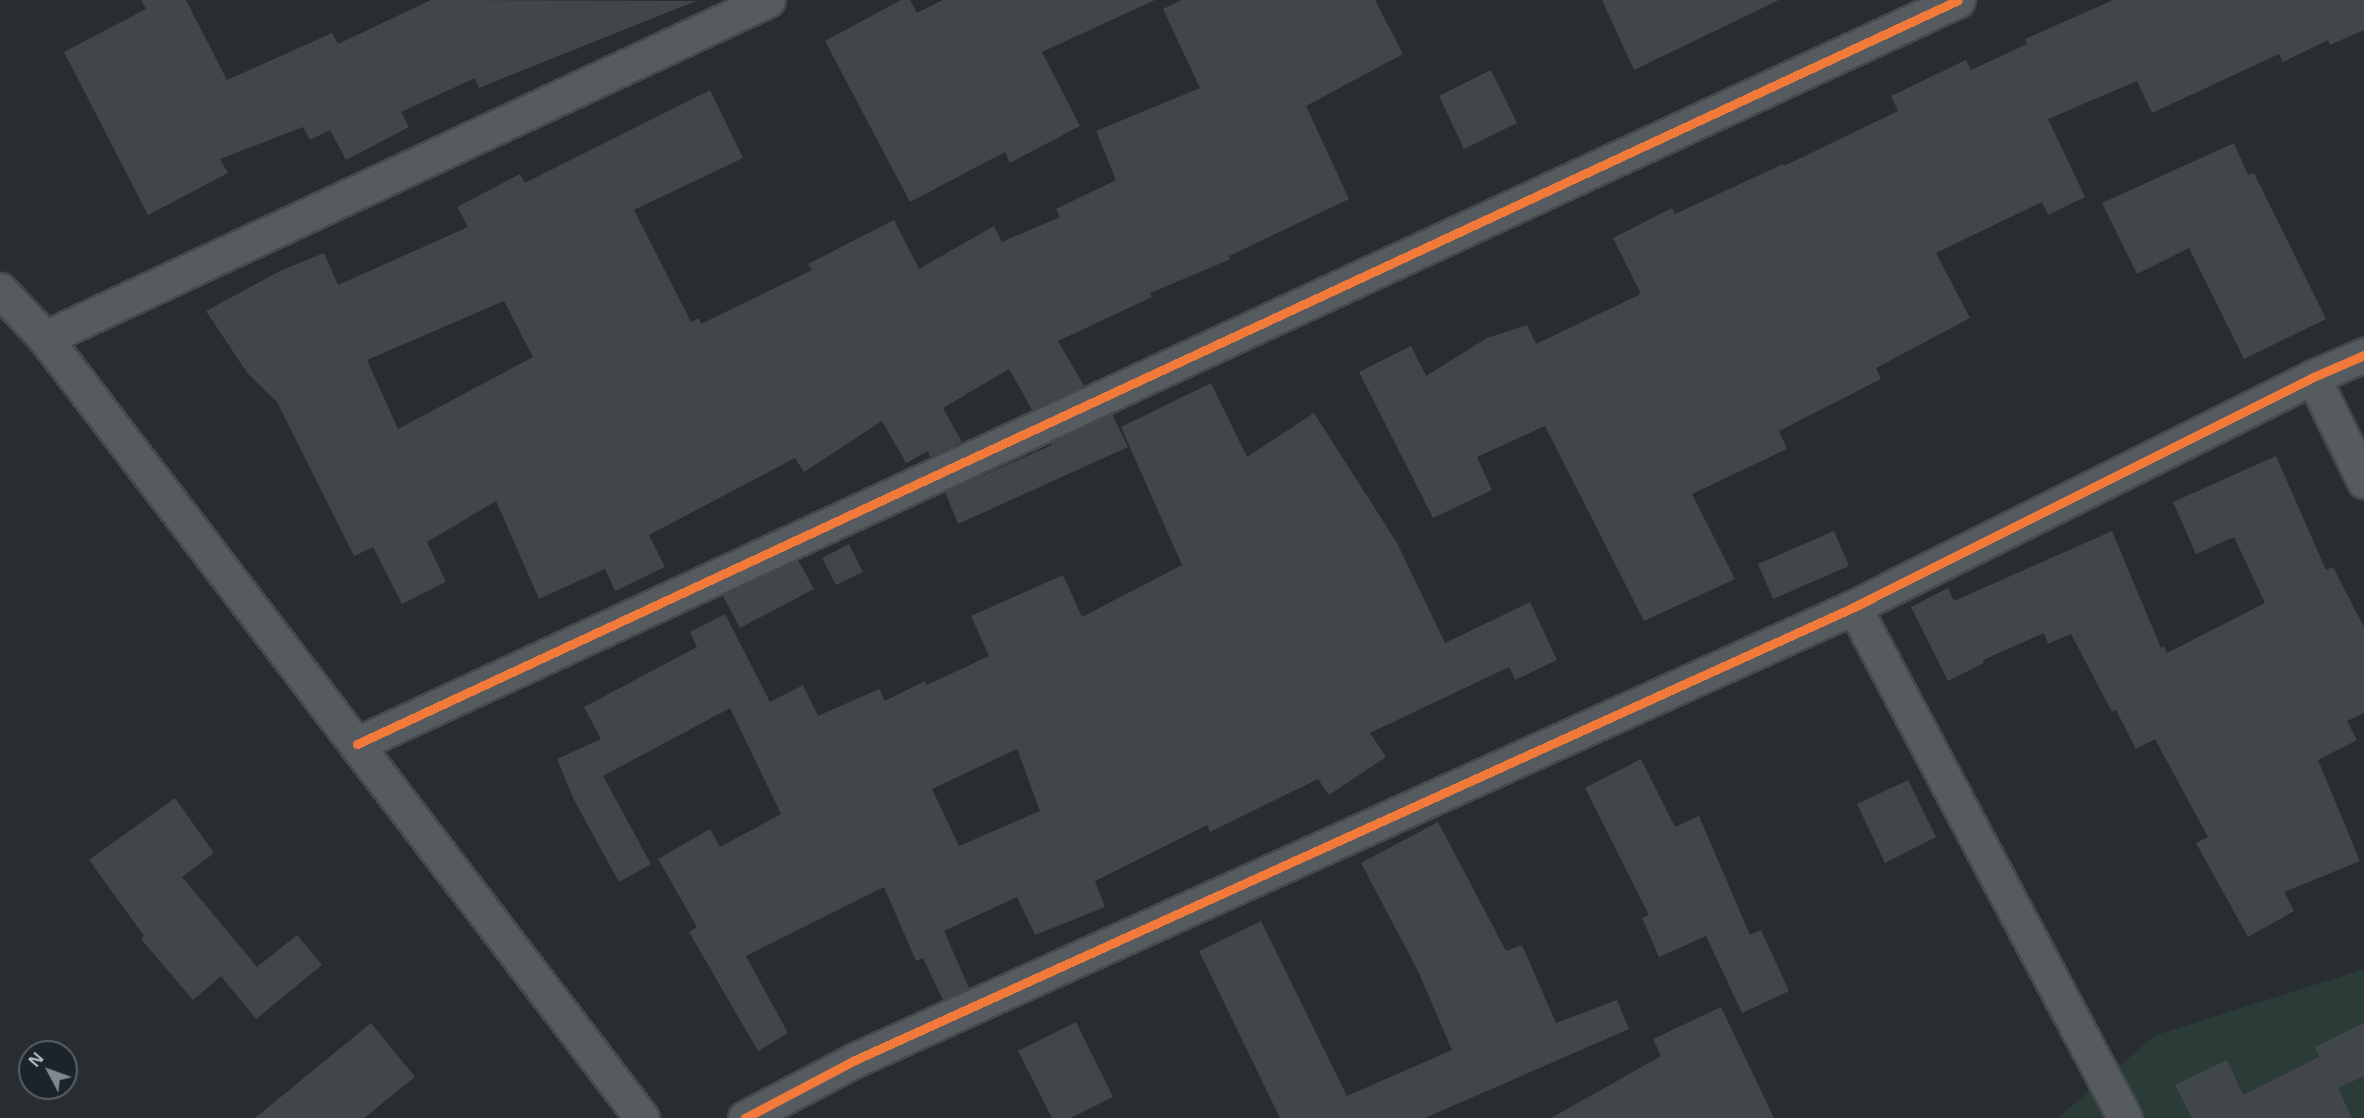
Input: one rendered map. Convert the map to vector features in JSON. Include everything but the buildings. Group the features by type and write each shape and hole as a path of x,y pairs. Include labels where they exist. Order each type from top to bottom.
{"street":[{"path":"45,338 768,0"},
{"path":"357,744 1958,0"},
{"path":"0,290 45,338 642,1118"},
{"path":"745,1118 855,1060 1854,607 2313,377 2364,355"},
{"path":"2313,377 2364,480"},
{"path":"1854,607 2125,1118"}],"shaded area":[{"path":"2364,969 2364,1118 2057,1118 2156,1035"}],"cycle path":[{"path":"357,744 1958,0"},
{"path":"745,1118 855,1060 1854,607 2313,377 2364,355"}]}
